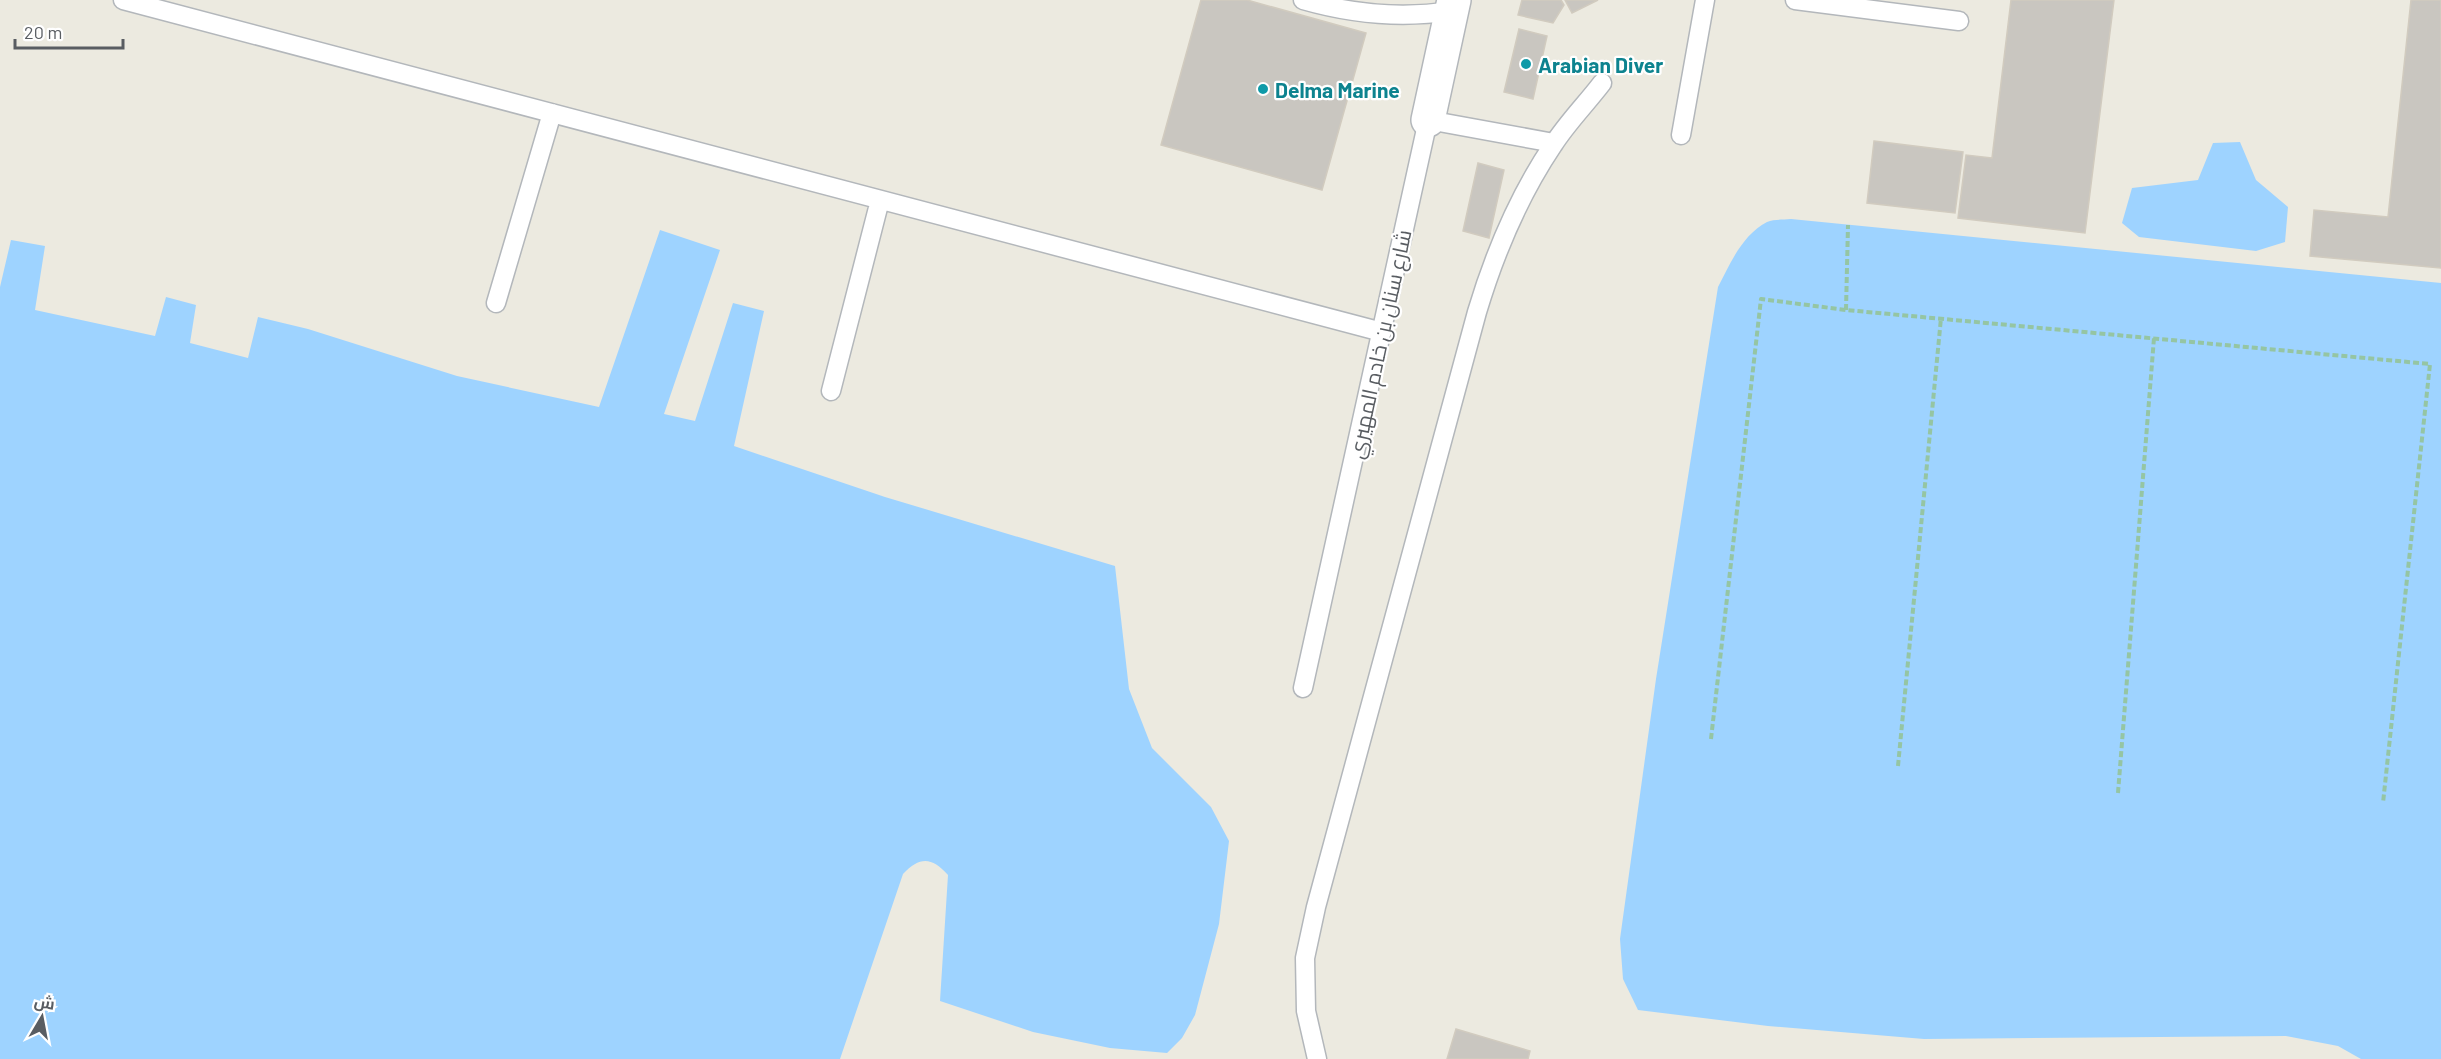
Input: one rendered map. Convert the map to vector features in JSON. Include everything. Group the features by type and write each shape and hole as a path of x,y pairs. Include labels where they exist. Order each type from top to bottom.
{"street":[{"name":"شارع سنان بن خادم المهيري","path":"1428,120 1453,5"}],"lane":[{"path":"123,0 1382,332"},
{"path":"1303,0 1336,10 1371,15 1407,16 1453,5"},
{"path":"1682,135 1705,0"},
{"path":"1796,0 1959,21"},
{"path":"1317,1059 1306,1011 1305,958 1316,907 1488,276 1516,207 1554,143 1602,83"},
{"path":"496,303 552,113"},
{"path":"1428,120 1554,143"},
{"name":"شارع سنان بن خادم المهيري","path":"1303,688 1428,120"},
{"path":"831,391 880,200"}],"path":[{"path":"1846,310 1848,225"},
{"path":"1711,739 1761,299 1846,310 2430,364 2383,803"},
{"path":"1898,766 1941,318"},
{"path":"2118,793 2154,338"}],"water":[{"path":"2240,142 2256,180 2288,207 2285,242 2256,251 2139,237 2122,223 2132,188 2198,180 2213,143"},
{"path":"1791,219 2441,283 2441,1059 2361,1059 2338,1046 2286,1036 1924,1039 1768,1026 1638,1010 1623,979 1620,939 1656,679 1718,287 1732,260 1750,234 1767,222"},
{"path":"660,230 720,250 664,414 695,421 733,303 764,311 734,446 885,497 1115,566 1129,689 1152,748 1211,807 1229,841 1219,924 1195,1015 1182,1038 1167,1053 1110,1048 1033,1032 940,1001 948,875 937,865 926,861 915,864 903,874 840,1059 0,1059 0,287 11,240 45,246 35,310 155,336 166,297 196,305 190,343 248,358 258,317 308,329 457,376 599,407"}],"building":[{"name":"Delma Marine","path":"1201,0 1247,0 1366,33 1322,190 1161,145"},
{"path":"1522,0 1561,0 1564,5 1553,23 1518,15"},
{"path":"1565,0 1598,0 1572,13"},
{"path":"2011,0 2114,0 2085,233 1958,218 1966,155 1992,158"},
{"path":"2411,0 2441,0 2441,268 2310,256 2314,210 2388,217"},
{"name":"Arabian Diver","path":"1519,29 1547,36 1533,99 1504,92"},
{"path":"1874,141 1963,152 1955,213 1867,203"},
{"path":"1478,163 1504,170 1489,238 1463,231"},
{"path":"1456,1029 1530,1051 1528,1059 1447,1059"}],"place":[{"name":"Arabian Diver","path":"1526,64"},
{"name":"Delma Marine","path":"1263,89"}]}
